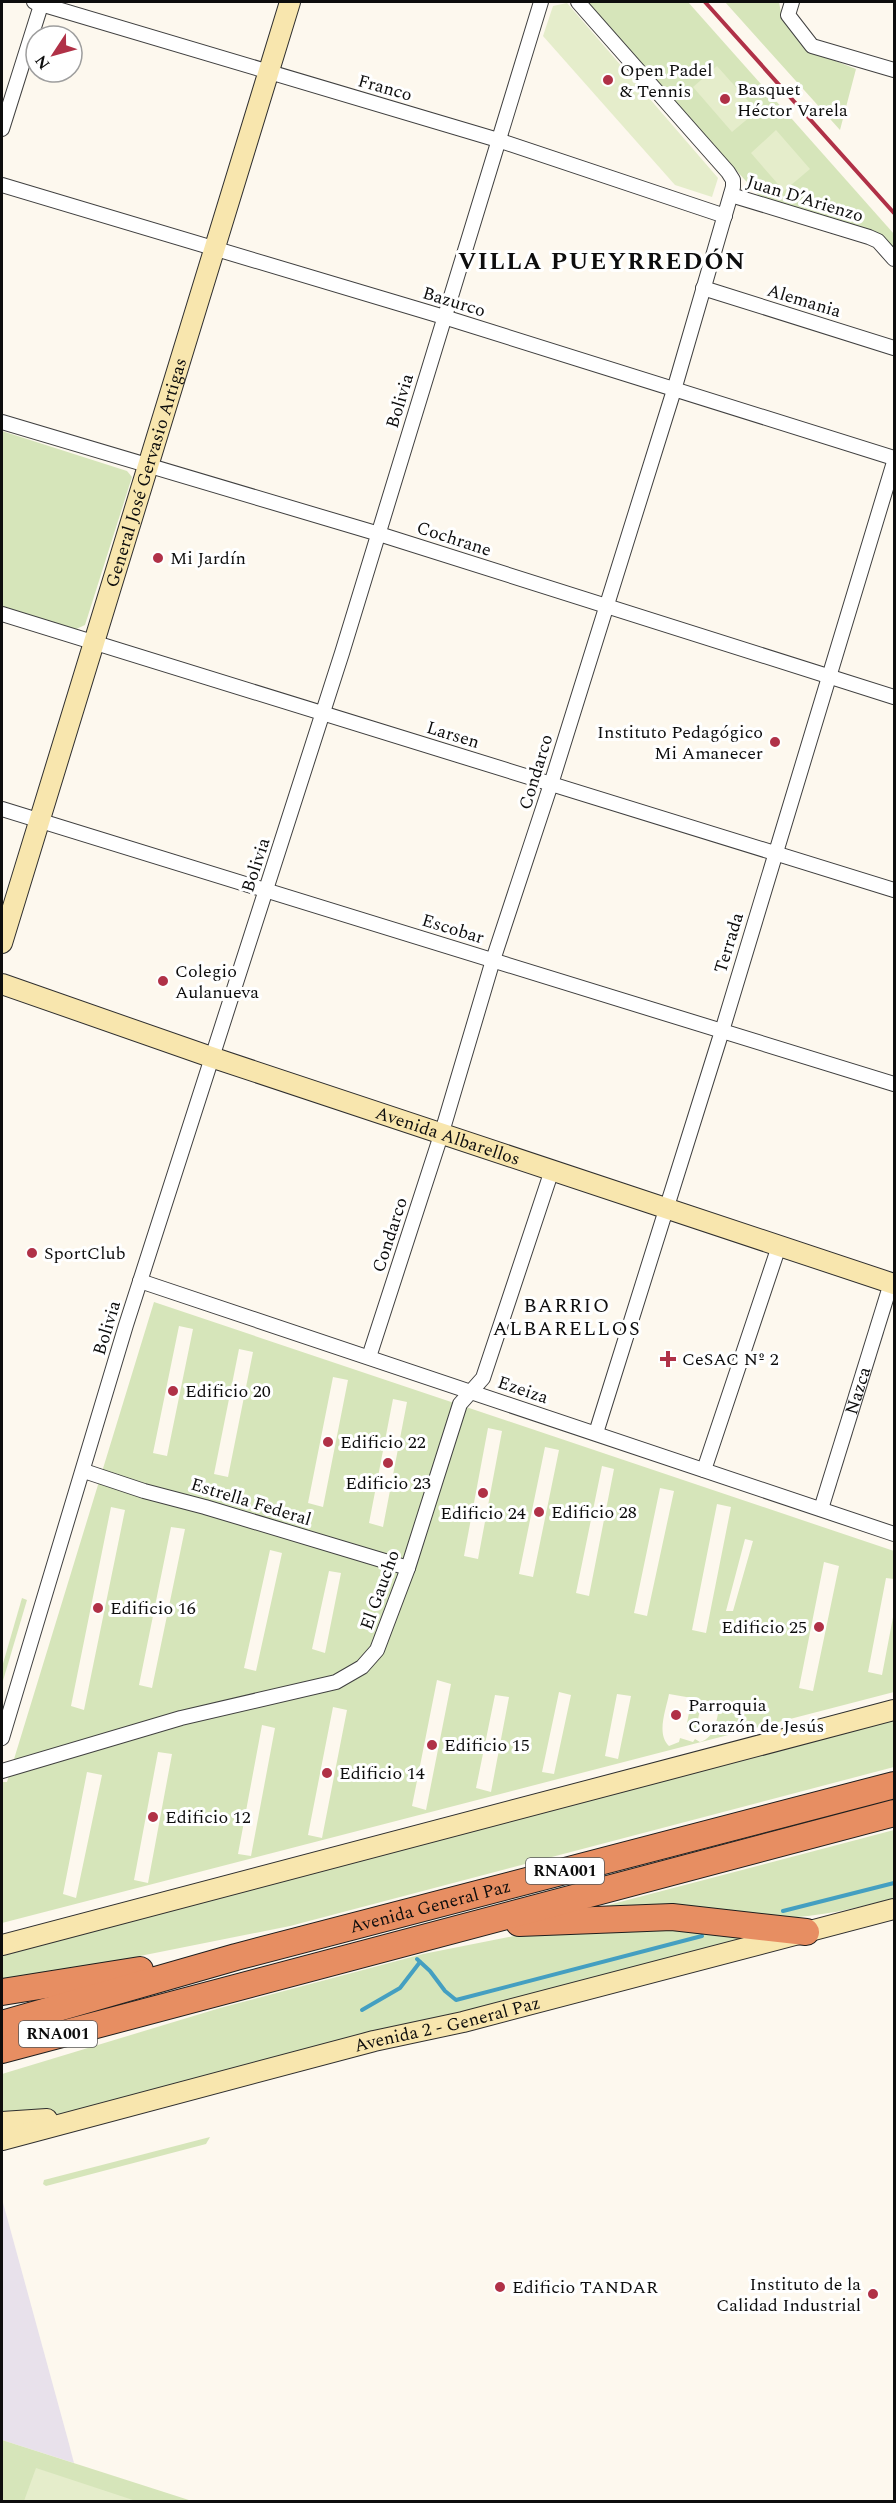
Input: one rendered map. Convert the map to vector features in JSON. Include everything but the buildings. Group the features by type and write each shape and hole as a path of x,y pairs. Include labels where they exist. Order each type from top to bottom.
{"highway":[{"name":"Avenida General Paz","path":"2,2024 236,1957 894,1785"},
{"name":"Avenida General Paz","path":"2,2050 894,1813"},
{"path":"459,1928 631,1917 672,1917 806,1932"},
{"path":"2,1992 236,1957"},
{"path":"2,2066 114,2019"}],"street":[{"name":"Franco","path":"39,2 498,140 725,216"},
{"path":"2,129 39,2"},
{"name":"General José Gervasio Artigas","path":"2,943 290,2"},
{"name":"Bolivia","path":"2,1738 140,1281 211,1057 267,891 379,534 541,2"},
{"name":"Juan D’Arienzo","path":"578,2 728,172 733,180 731,195 869,237 878,241 894,260"},
{"path":"790,8 812,46 894,70"},
{"name":"Bazurco","path":"2,185 444,317 894,460"},
{"name":"Condarco","path":"369,1357 442,1132 493,960 551,784 674,390 731,195"},
{"name":"Alemania","path":"703,288 894,348"},
{"name":"Cochrane","path":"2,422 147,467 379,534 894,697"},
{"name":"Terrada","path":"596,1433 722,1031 894,460"},
{"name":"Larsen","path":"2,614 894,890"},
{"name":"Escobar","path":"2,809 894,1084"},
{"name":"Avenida Albarellos","path":"2,984 211,1057 779,1246 893,1280"},
{"name":"El Gaucho","path":"2,1771 181,1718 345,1679 362,1667 377,1650 408,1568 460,1404 483,1378 552,1170"},
{"path":"704,1470 779,1246"},
{"name":"Nazca","path":"821,1509 893,1280"},
{"name":"Ezeiza","path":"140,1281 894,1534"},
{"name":"Estrella Federal","path":"84,1471 144,1491 206,1507 408,1568"},
{"path":"2,1945 894,1710"},
{"name":"Avenida 2 - General Paz","path":"2,2140 367,2043 463,2022 894,1909"},
{"path":"2,2122 99,2115"}],"shaded area":[{"path":"2,2199 68,2440 74,2463 2,2440"}],"green space":[{"path":"586,2 688,2 894,234 894,251 761,198"},
{"path":"725,2 779,2 788,28 797,38 818,53 856,69 840,130"},
{"name":"Open Padel & Tennis","path":"567,3 718,178 712,197 675,185 543,36 553,6"},
{"name":"Basquet Héctor Varela","path":"717,66 757,111 732,132 693,87"},
{"path":"776,130 810,169 784,191 751,153"},
{"path":"2,431 127,471 132,477 85,625 74,630 2,608"},
{"path":"154,1302 894,1551 894,1579 886,1578 868,1672 882,1675 894,1612 894,1692 2,1923 2,1782 7,1782","holes":["179,1326 193,1329 167,1456 153,1453","239,1349 253,1352 228,1477 214,1474","333,1377 348,1380 323,1507 308,1503","393,1399 407,1402 383,1527 369,1523","488,1428 502,1431 478,1559 464,1556","545,1447 559,1450 533,1577 519,1574","602,1466 614,1469 589,1596 576,1593","660,1488 674,1491 647,1616 634,1613","717,1504 731,1507 706,1633 692,1630","111,1507 125,1510 84,1710 71,1706","171,1527 185,1529 152,1688 139,1685","745,1539 753,1541 733,1611 726,1611","270,1550 282,1553 256,1671 244,1668","824,1562 839,1566 813,1691 799,1688","329,1571 341,1573 325,1653 312,1649","437,1680 451,1684 426,1810 412,1806","559,1692 571,1695 554,1774 542,1772","617,1694 631,1696 618,1759 605,1756","669,1694 692,1698 686,1728 696,1729 702,1700 720,1703 713,1732 700,1742 695,1739 693,1742 680,1738 679,1742 669,1746 663,1735 663,1722","495,1695 509,1697 491,1792 476,1788","333,1707 347,1710 322,1838 308,1835","262,1725 275,1728 251,1856 238,1854","158,1752 172,1754 148,1883 134,1880","87,1772 102,1775 76,1898 63,1894"]},
{"path":"22,1598 27,1600 2,1684 2,1667"},
{"path":"894,1719 894,1767 290,1926 40,1976 2,1981 2,1956"},
{"path":"894,1830 894,1898 824,1914 781,1918 597,1908"},
{"path":"669,1927 758,1935 95,2110 2,2117 2,2074 220,2008 423,1954 529,1933"},
{"path":"210,2137 206,2144 46,2186 43,2184 44,2180"},
{"path":"2,2440 192,2501 2,2501"},
{"path":"36,2468 136,2501 24,2501"}],"waterway":[{"path":"783,1911 894,1883"},
{"path":"417,1959 456,2000 702,1936"},
{"path":"362,2010 400,1988 420,1962"}],"railway":[{"path":"705,2 894,213"}],"place":[{"name":"Open Padel & Tennis","path":"608,80"},
{"name":"Basquet Héctor Varela","path":"725,99"},
{"name":"Mi Jardín","path":"158,558"},
{"name":"Instituto Pedagógico Mi Amanecer","path":"775,742"},
{"name":"Colegio Aulanueva","path":"163,981"},
{"name":"SportClub","path":"32,1253"},
{"name":"CeSAC Nº 2","path":"668,1359"},
{"name":"Edificio 20","path":"173,1391"},
{"name":"Edificio 22","path":"328,1442"},
{"name":"Edificio 23","path":"388,1463"},
{"name":"Edificio 24","path":"483,1493"},
{"name":"Edificio 28","path":"539,1512"},
{"name":"Edificio 16","path":"98,1608"},
{"name":"Edificio 25","path":"819,1627"},
{"name":"Parroquia Corazón de Jesús","path":"676,1715"},
{"name":"Edificio 15","path":"432,1745"},
{"name":"Edificio 14","path":"327,1773"},
{"name":"Edificio 12","path":"153,1817"},
{"name":"Edificio TANDAR","path":"500,2287"},
{"name":"Instituto de la Calidad Industrial","path":"873,2294"}],"district":[{"name":"VILLA PUEYRREDÓN","path":"602,262"},
{"name":"BARRIO ALBARELLOS","path":"567,1318"}]}
